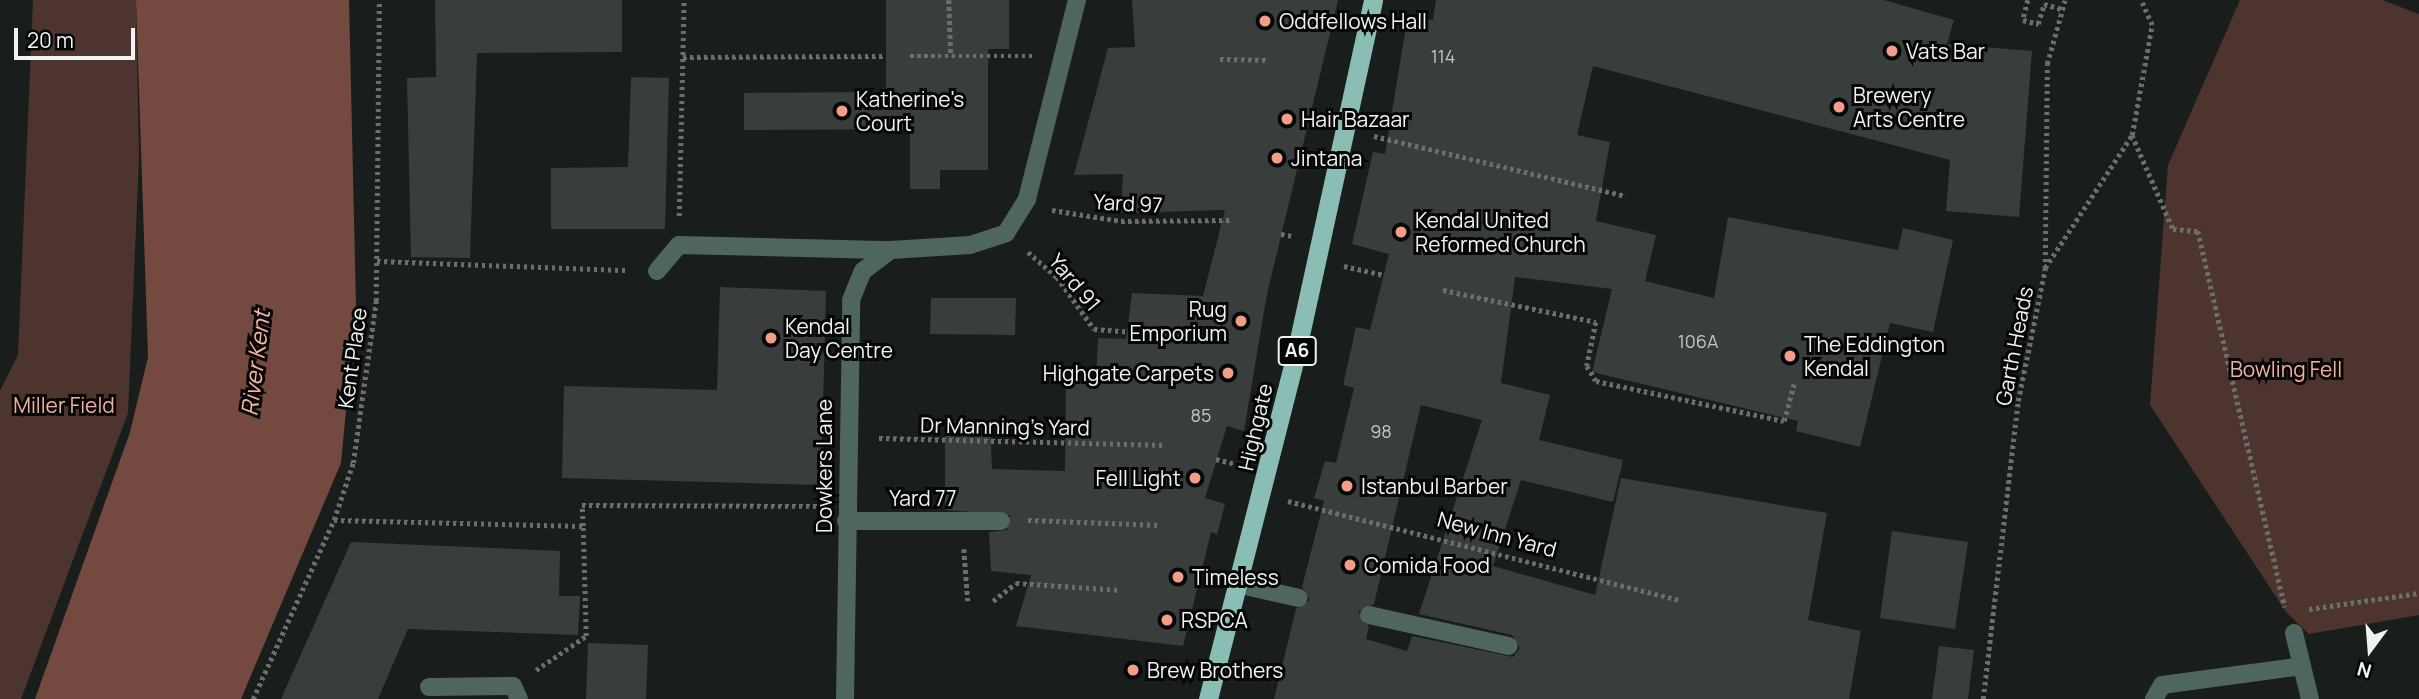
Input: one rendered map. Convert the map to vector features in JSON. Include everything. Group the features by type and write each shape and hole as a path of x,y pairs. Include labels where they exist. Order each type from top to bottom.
{"highway":[{"name":"Highgate","path":"1208,699 1241,585 1263,495 1373,0"}],"street":[{"path":"657,271 678,245 891,250 970,245 1006,233 1027,199 1077,0"},
{"name":"Dowkers Lane","path":"845,699 845,437 851,300 863,271 891,250"},
{"name":"Yard 77","path":"846,513 1001,521"},
{"path":"1241,585 1299,598"},
{"path":"1369,615 1509,646"},
{"path":"2294,633 2310,699"},
{"path":"2154,699 2162,685 2302,666"},
{"path":"429,687 516,692"}],"path":[{"name":"Kent Place","path":"253,699 334,520 353,463 377,261 379,0"},
{"path":"678,245 684,0"},
{"path":"949,0 951,56"},
{"path":"2028,0 2023,20 2038,24 2044,4 2062,9"},
{"name":"Garth Heads","path":"1983,699 2018,401 2045,269 2047,64 2065,0"},
{"path":"2045,269 2132,135 2152,25 2141,0"},
{"path":"683,57 886,56"},
{"path":"910,57 1063,56"},
{"path":"1220,60 1269,60"},
{"path":"1346,130 1626,196"},
{"path":"2132,135 2173,229 2198,231 2286,612 2419,593"},
{"name":"Yard 97","path":"1027,199 1063,215 1121,221 1231,220"},
{"name":"Yard 91","path":"1006,233 1057,277 1094,329 1211,338"},
{"path":"1317,260 1384,275"},
{"path":"377,261 657,271"},
{"path":"1443,290 1597,322 1587,366 1596,381 1784,421 1794,384"},
{"name":"Dr Manning's Yard","path":"845,437 1165,446"},
{"name":"New Inn Yard","path":"1263,495 1681,600"},
{"path":"516,692 586,636 582,505 846,513"},
{"path":"334,520 583,526"},
{"path":"1028,520 1159,525"},
{"path":"962,521 968,601"},
{"path":"993,601 1016,583 1121,590"}],"green space":[{"name":"Miller Field","path":"33,0 136,0 139,159 128,413 21,699 0,699 0,391 18,355"},
{"name":"Bowling Fell","path":"2240,0 2382,0 2419,14 2419,615 2309,634 2286,612 2150,405 2168,165"}],"water":[{"name":"River Kent","path":"136,0 349,0 356,305 341,463 241,699 35,699 130,432 148,357"}],"building":[{"path":"435,0 622,0 622,52 477,53 470,258 411,257 407,78 436,77"},
{"path":"886,0 1009,0 1009,49 988,49 988,170 940,170 940,189 910,189 910,129 744,130 744,93 886,92"},
{"path":"1132,0 1338,0 1267,294 1244,431 1227,426 1205,498 1225,504 1217,534 1211,532 1183,646 1016,626 1031,575 991,571 989,532 1007,530 1010,515 945,510 945,422 990,419 992,469 1065,471 1066,381 1096,382 1098,338 1126,339 1132,293 1203,296 1225,210 1121,213 1123,174 1074,175 1108,48 1135,47"},
{"path":"1436,0 1884,0 1954,20 1947,44 2032,51 2019,217 1946,211 1950,160 1593,66 1577,135 1610,142 1596,221 1656,235 1645,281 1714,298 1728,217 1898,250 1903,228 1953,240 1933,332 1890,323 1860,447 1796,431 1798,421 1592,372 1612,289 1515,277 1501,383 1550,395 1539,440 1623,460 1613,502 1521,480 1493,566 1595,595 1621,478 1827,513 1808,620 1861,631 1849,699 1274,699 1296,609 1310,600 1302,587 1324,501 1314,498 1325,461 1336,463 1354,388 1343,385 1356,327 1370,330 1389,254 1352,244 1373,152 1385,154 1408,15 1433,20","holes":["1421,405 1482,420 1419,614 1512,635 1520,648 1513,657 1412,636 1407,651 1366,639 1369,627 1358,612 1374,604"]},
{"path":"631,77 669,78 665,229 551,229 551,168 628,167"},
{"name":"Kendal Day Centre","path":"720,287 826,291 821,485 562,478 564,386 717,390"},
{"path":"931,298 1016,298 1015,335 930,334"},
{"path":"1892,531 1968,542 1955,629 1880,618"},
{"path":"351,542 560,551 559,596 580,596 578,635 408,629 378,699 281,699"},
{"path":"588,643 648,645 646,699 586,699"},
{"path":"1939,646 1974,650 1968,699 1932,699"}],"place":[{"name":"Oddfellows Hall","path":"1265,21"},
{"name":"Vats Bar","path":"1892,51"},
{"name":"Brewery Arts Centre","path":"1839,107"},
{"name":"Katherine's Court","path":"842,111"},
{"name":"Hair Bazaar","path":"1287,119"},
{"name":"Jintana","path":"1277,158"},
{"name":"Kendal United Reformed Church","path":"1401,232"},
{"name":"Rug Emporium","path":"1241,321"},
{"name":"Kendal Day Centre","path":"771,338"},
{"name":"The Eddington Kendal","path":"1790,356"},
{"name":"Highgate Carpets","path":"1228,373"},
{"name":"Fell Light","path":"1195,478"},
{"name":"Istanbul Barber","path":"1347,486"},
{"name":"Comida Food","path":"1350,565"},
{"name":"Timeless","path":"1178,577"},
{"name":"RSPCA","path":"1167,620"},
{"name":"Brew Brothers","path":"1133,670"}]}
